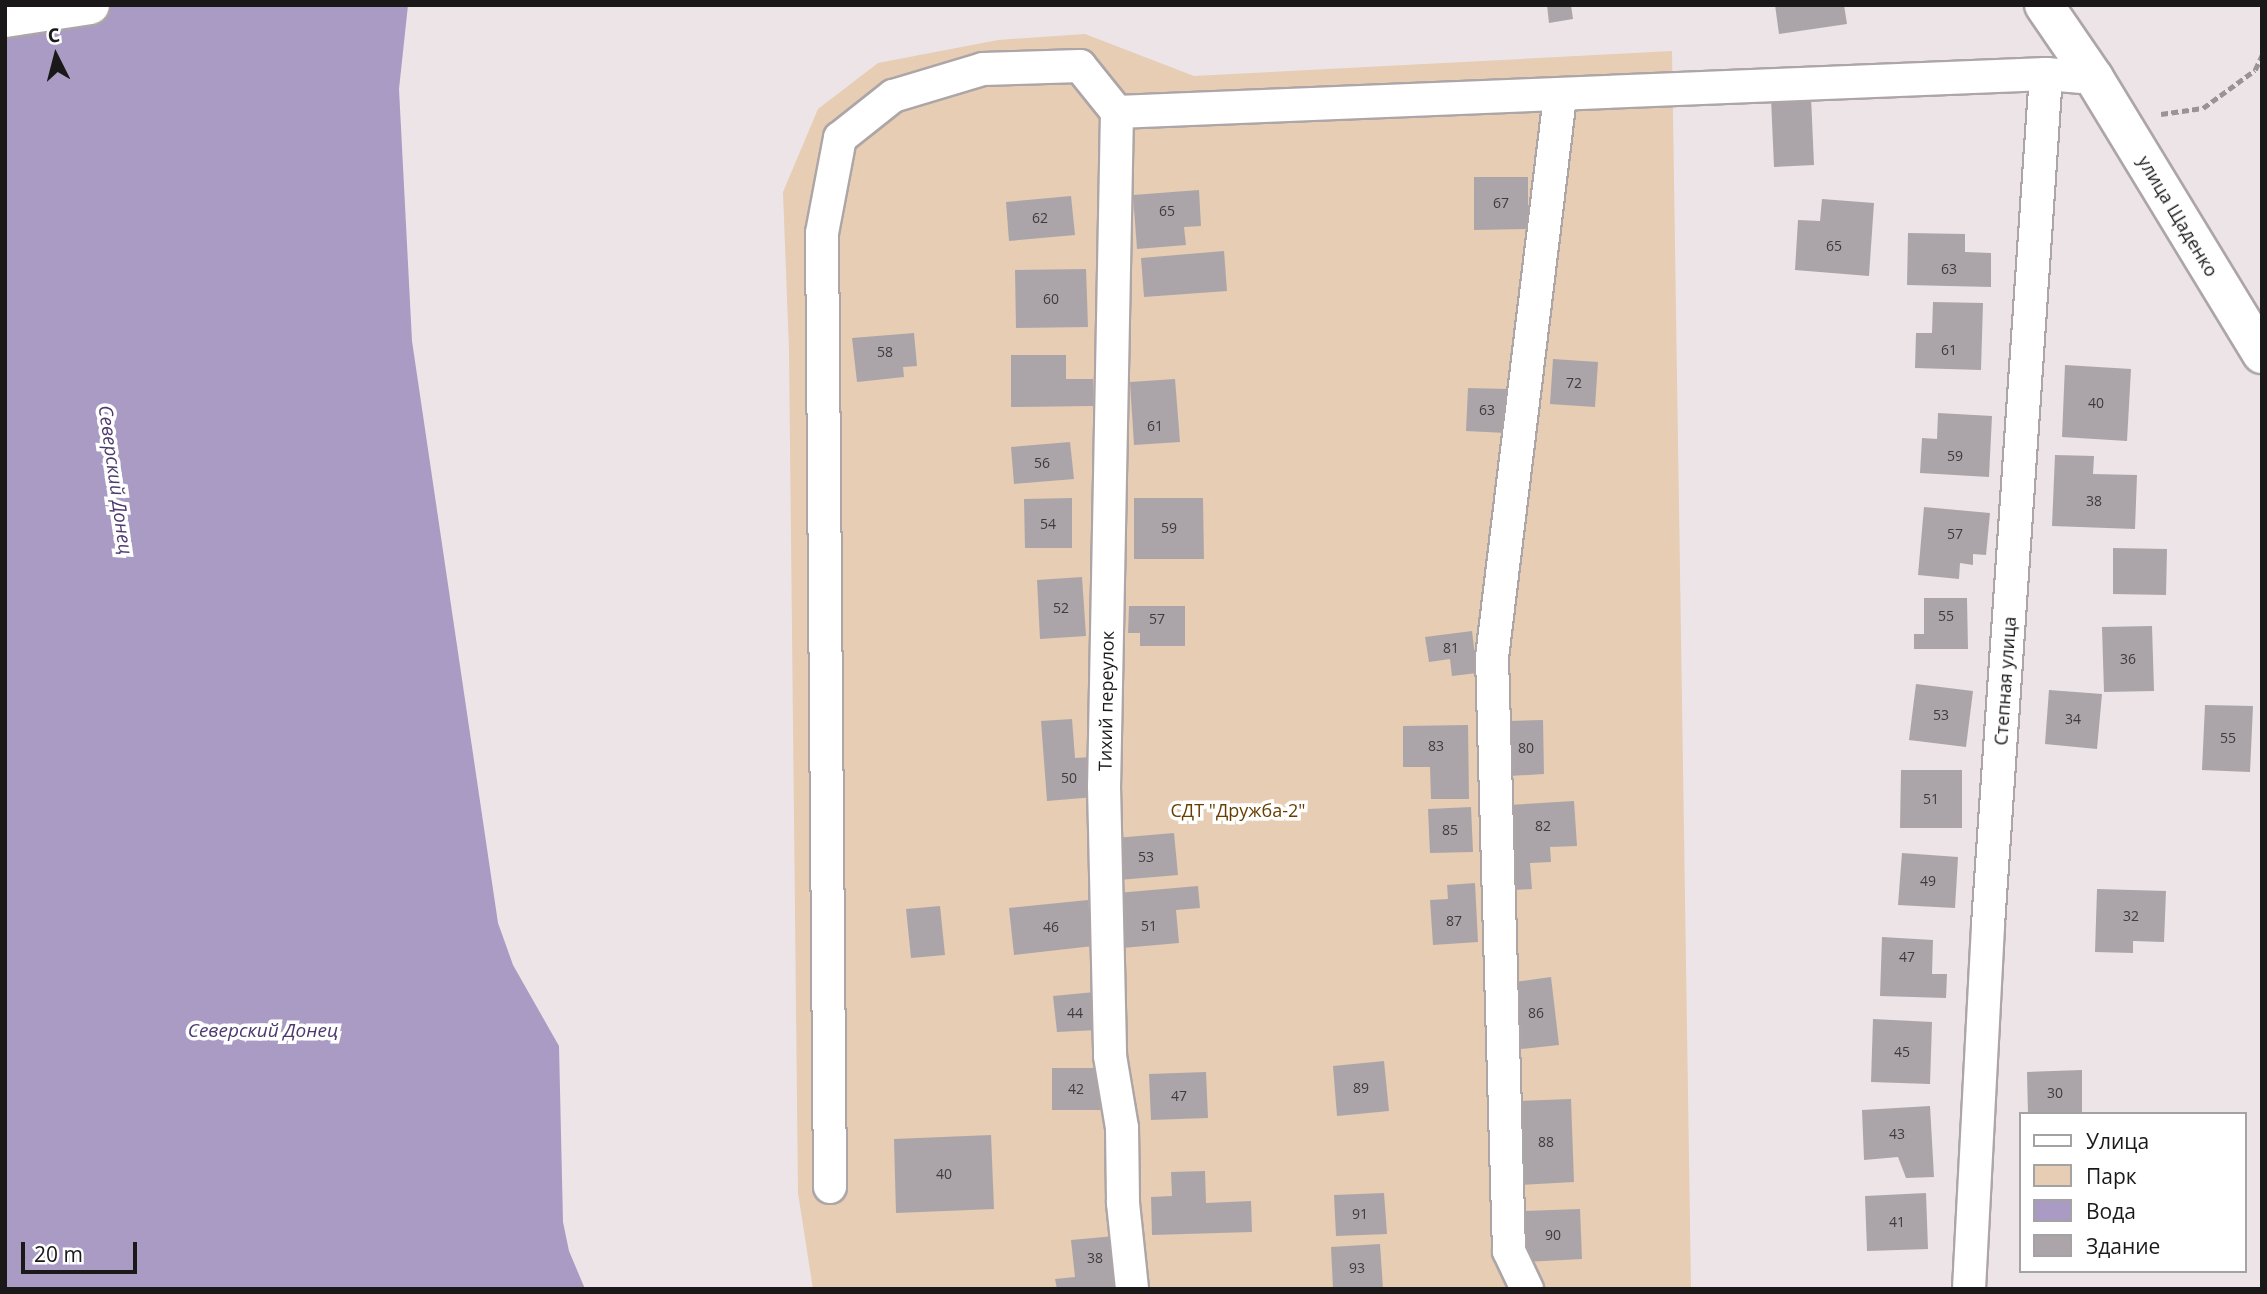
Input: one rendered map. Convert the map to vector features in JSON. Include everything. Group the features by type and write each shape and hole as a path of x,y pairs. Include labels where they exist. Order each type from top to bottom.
{"main road":[{"path":"5,18 90,5"},
{"name":"улица Щаденко","path":"2044,5 2094,78 2262,354"}],"street":[{"path":"830,1187 821,233 840,138 893,96 984,69 1080,66 1117,112 1560,97 2046,74 2094,78"},
{"name":"Степная улица","path":"1969,1289 1988,925 2046,74"},
{"path":"1527,1289 1509,1251 1492,657 1560,97"},
{"name":"Тихий переулок","path":"1117,112 1104,799 1110,1056 1122,1128 1123,1203 1132,1289"}],"path":[{"path":"2119,120 2203,108 2255,71 2262,55"}],"green space":[{"name":"СДТ \"Дружба-2\"","path":"1085,34 1194,76 1672,51 1691,1289 813,1289 798,1193 789,350 783,192 818,109 878,63 998,40"}],"water":[{"name":"Северский Донец","path":"5,5 408,5 399,89 412,341 498,923 513,965 559,1046 563,1222 569,1251 585,1289 5,1289"}],"building":[{"path":"1547,5 1571,5 1573,19 1549,23"},
{"path":"1775,5 1844,5 1847,24 1779,34"},
{"path":"1811,97 1814,165 1774,167 1771,98"},
{"path":"1474,177 1528,177 1528,229 1474,230"},
{"path":"1199,190 1201,226 1184,227 1186,245 1137,249 1133,195"},
{"path":"1071,196 1075,235 1009,241 1006,202"},
{"path":"1822,199 1874,203 1869,276 1795,270 1798,220 1820,221"},
{"path":"1908,233 1965,234 1965,252 1991,253 1991,287 1907,285"},
{"path":"1224,251 1227,291 1144,297 1141,258"},
{"path":"1086,269 1088,327 1016,328 1015,270"},
{"path":"1933,302 1983,303 1981,370 1915,368 1916,333 1932,333"},
{"path":"914,333 917,366 903,367 904,377 857,382 852,338"},
{"path":"1011,355 1066,355 1066,379 1093,379 1093,406 1011,407"},
{"path":"1553,359 1598,362 1595,407 1550,404"},
{"path":"2065,365 2131,369 2127,441 2062,437"},
{"path":"1175,379 1180,442 1134,445 1130,382"},
{"path":"1468,388 1508,389 1506,433 1466,431"},
{"path":"1938,413 1992,416 1989,477 1920,473 1922,438 1937,439"},
{"path":"1070,442 1074,479 1014,484 1011,447"},
{"path":"2055,455 2094,456 2093,474 2137,475 2135,529 2052,526"},
{"path":"1072,498 1072,548 1025,548 1024,499"},
{"path":"1134,498 1203,498 1204,559 1134,559"},
{"path":"1924,507 1990,513 1986,555 1973,554 1973,565 1960,563 1959,579 1918,575"},
{"path":"2113,548 2167,549 2166,595 2113,594"},
{"path":"1082,577 1086,636 1040,639 1037,580"},
{"path":"1924,598 1967,598 1968,649 1914,649 1914,634 1924,634"},
{"path":"1129,606 1185,606 1185,646 1140,646 1140,633 1128,633"},
{"path":"2152,626 2154,691 2104,692 2102,627"},
{"path":"1472,631 1477,673 1452,676 1450,659 1429,662 1425,637"},
{"path":"1916,684 1973,691 1966,747 1909,740"},
{"path":"2049,690 2102,694 2097,749 2045,744"},
{"path":"2205,705 2253,706 2250,772 2202,770"},
{"path":"1072,719 1075,758 1092,757 1095,797 1047,801 1041,721"},
{"path":"1543,720 1544,774 1509,776 1508,721"},
{"path":"1468,725 1469,799 1431,799 1430,767 1403,767 1403,726"},
{"path":"1901,770 1962,770 1962,828 1900,828"},
{"path":"1574,801 1577,846 1550,847 1551,862 1530,863 1532,889 1514,890 1508,805"},
{"path":"1471,807 1473,852 1430,853 1428,809"},
{"path":"1174,833 1178,875 1119,880 1115,838"},
{"path":"1902,853 1958,857 1955,908 1898,905"},
{"path":"1475,883 1478,942 1433,945 1430,900 1448,899 1447,885"},
{"path":"1198,886 1200,908 1176,910 1179,943 1122,948 1117,893"},
{"path":"2097,889 2166,891 2164,942 2133,941 2133,953 2095,952"},
{"path":"1088,900 1093,946 1014,955 1009,908"},
{"path":"940,906 945,955 911,958 906,909"},
{"path":"1882,937 1933,940 1932,974 1947,974 1946,998 1880,996"},
{"path":"1551,977 1559,1045 1521,1049 1514,982"},
{"path":"1095,992 1097,1030 1057,1032 1053,996"},
{"path":"1873,1019 1932,1022 1930,1084 1871,1082"},
{"path":"1384,1061 1389,1111 1337,1116 1333,1066"},
{"path":"1052,1068 1099,1068 1100,1110 1052,1110"},
{"path":"2082,1070 2082,1112 2028,1112 2027,1072"},
{"path":"1206,1072 1208,1118 1151,1120 1149,1074"},
{"path":"1571,1099 1574,1182 1521,1185 1518,1101"},
{"path":"1930,1106 1934,1177 1906,1178 1898,1157 1864,1160 1862,1110"},
{"path":"991,1135 994,1209 896,1213 894,1139"},
{"path":"1205,1171 1206,1203 1251,1201 1252,1232 1152,1235 1151,1197 1172,1196 1171,1172"},
{"path":"1384,1193 1387,1234 1336,1236 1334,1195"},
{"path":"1926,1193 1928,1249 1867,1251 1865,1196"},
{"path":"1580,1209 1582,1259 1525,1262 1523,1211"},
{"path":"1115,1236 1120,1289 1057,1289 1055,1279 1075,1277 1071,1240"},
{"path":"1380,1244 1383,1289 1333,1289 1331,1247"}]}
